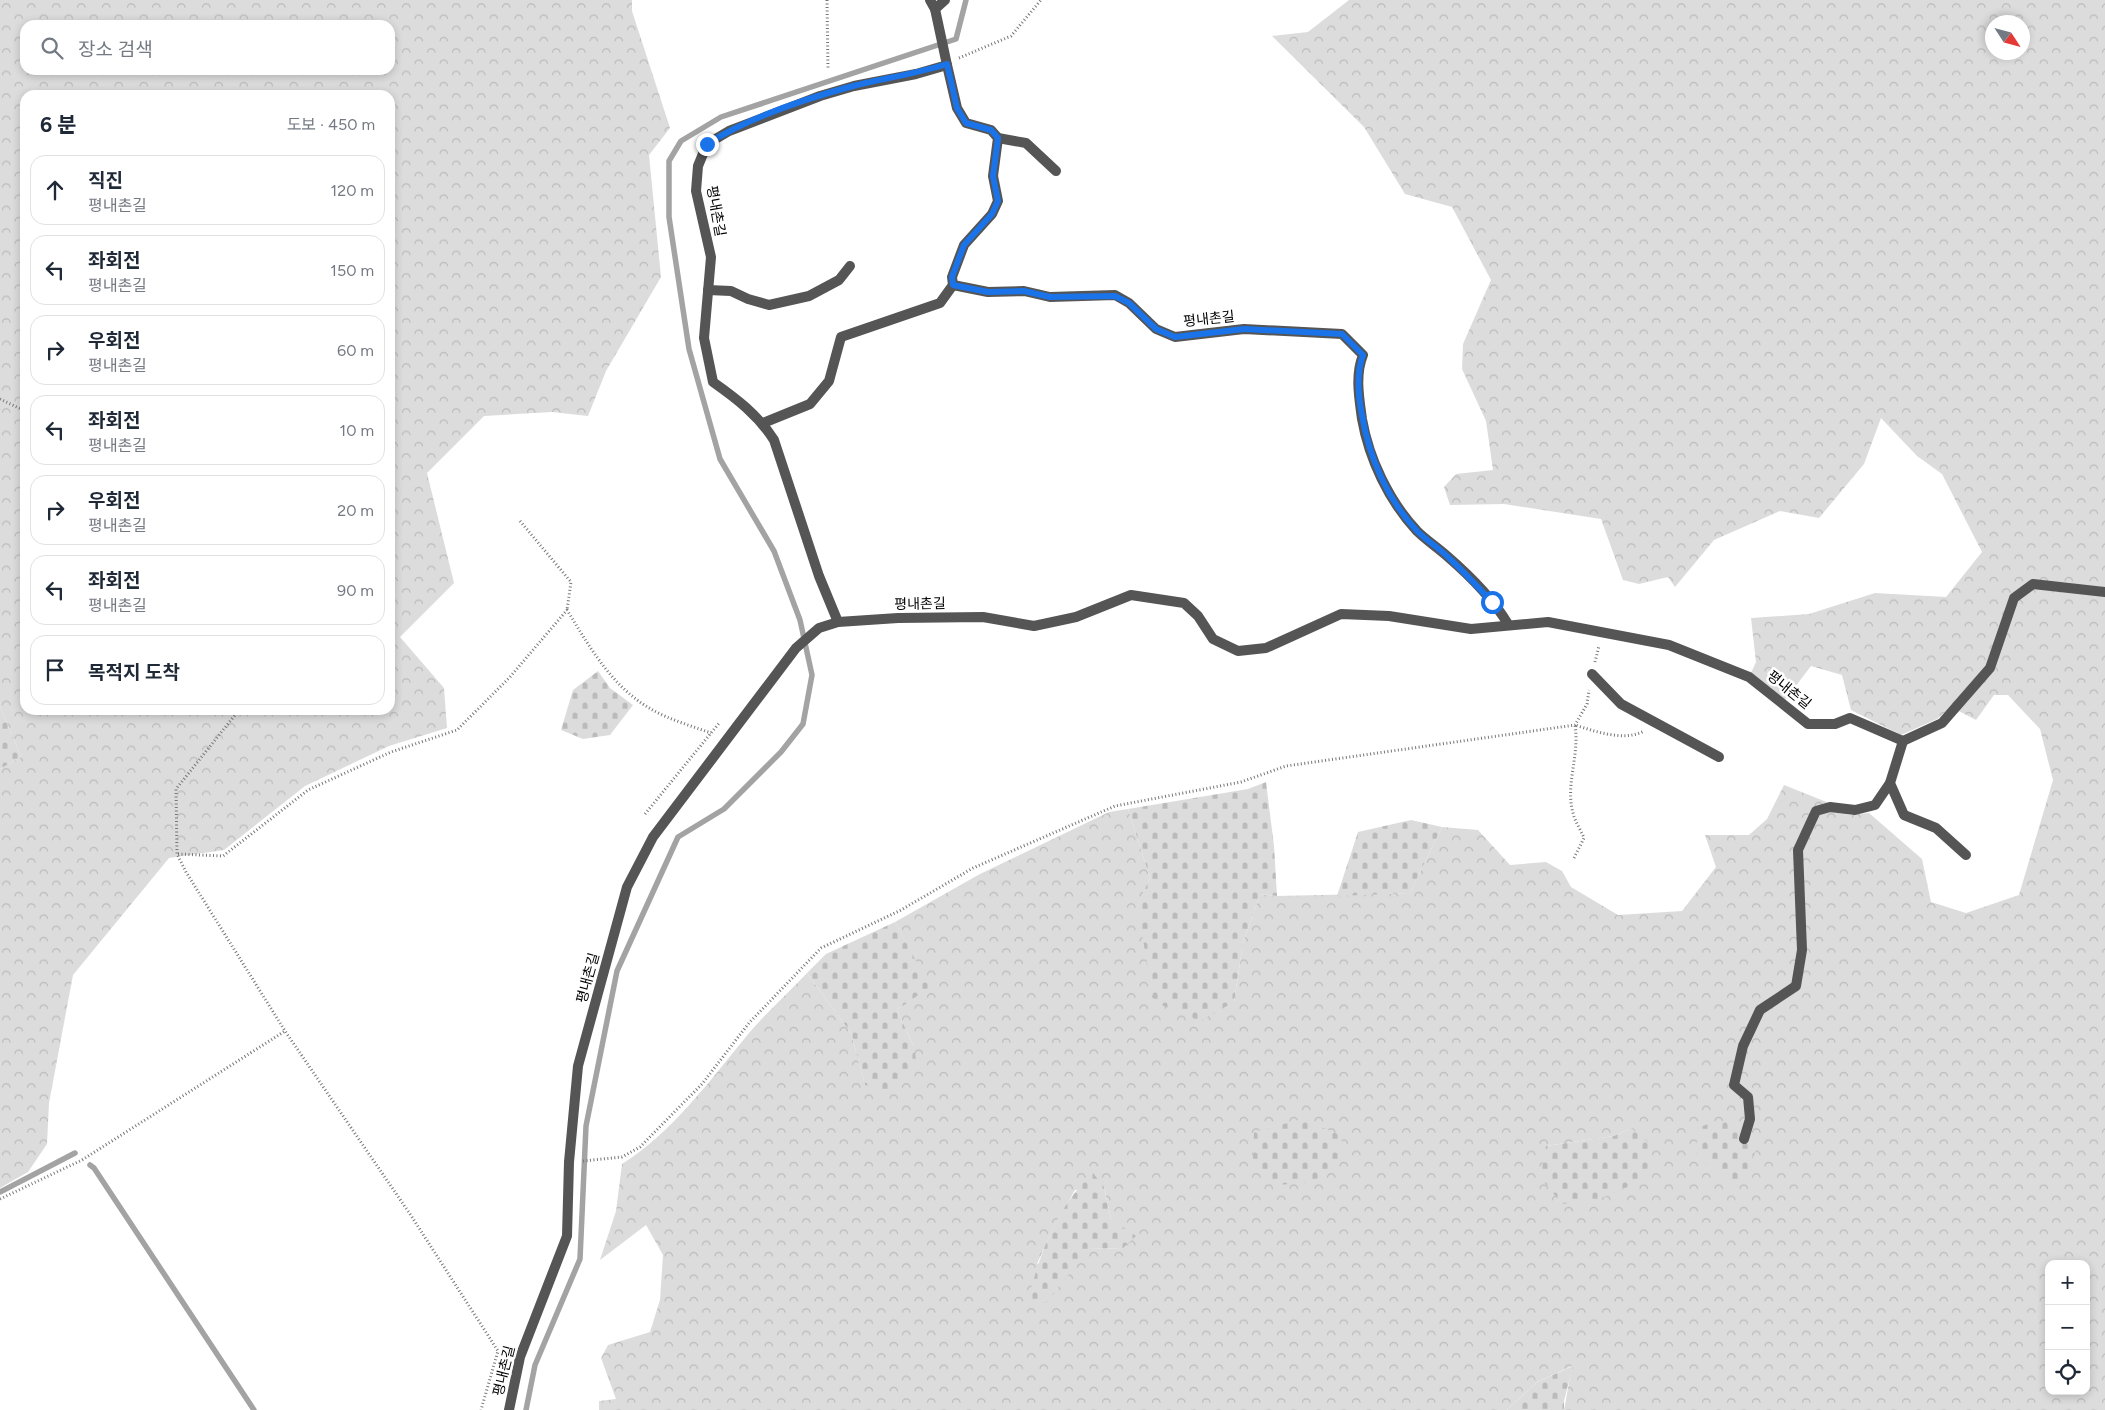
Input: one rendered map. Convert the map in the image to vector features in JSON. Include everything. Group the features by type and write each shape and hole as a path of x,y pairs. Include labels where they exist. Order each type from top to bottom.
{"street":[{"path":"945,0 933,4 957,108 966,123 991,130 998,138 1026,143 1056,171"},
{"name":"평내촌길","path":"838,622 819,576 774,440 763,423 741,402 713,382 704,338 711,257 696,191 698,166 707,144 729,131 820,96 854,86 916,74 946,60"},
{"path":"763,423 810,404 829,381 841,337 940,302 953,285 952,277 964,245 992,214 998,201 993,176 998,138"},
{"path":"708,290 731,291 748,299 769,305 810,296 840,280 850,266"},
{"name":"평내촌길","path":"953,285 988,292 1024,291 1050,297 1115,296 1129,303 1156,329 1175,337 1244,329 1342,334 1363,355 1358,367 1359,399 1364,430 1376,469 1400,509 1418,531 1448,557 1499,608 1508,624"},
{"path":"1744,1138 1750,1119 1748,1097 1734,1085 1743,1046 1760,1010 1796,986 1802,950 1798,850 1816,811 1830,807 1855,810 1875,805 1890,784 1903,741 1942,723 1990,668 2014,598 2033,584 2105,592"},
{"name":"평내촌길","path":"509,1410 520,1357 567,1236 569,1162 578,1066 628,887 653,837 796,648 819,628 838,622 898,618 983,617 1034,626 1076,617 1131,595 1184,603 1198,616 1213,639 1238,651 1266,648 1341,614 1389,616 1472,629 1508,624 1548,622 1669,645 1750,677 1808,724 1835,724 1850,718 1903,741"},
{"path":"1592,674 1621,704 1719,757"},
{"path":"1890,784 1904,815 1936,828 1966,855"}],"path":[{"path":"828,0 828,70"},
{"path":"946,60 1011,36 1041,0"},
{"path":"0,399 20,409"},
{"path":"177,854 223,856 308,790 391,752 458,730 510,677 567,610 570,582 520,521"},
{"path":"567,610 598,661 629,695 666,717 711,733"},
{"path":"1574,858 1584,838 1572,814 1571,785 1578,742 1574,725 1587,704 1592,674 1603,631"},
{"path":"235,715 176,789 177,854 186,872 285,1031 410,1214 498,1351 481,1410"},
{"path":"578,1161 622,1157 640,1147 702,1084 749,1023 821,948 901,910 973,868 1115,806 1241,782 1286,766 1574,725 1600,733 1637,735 1658,724"},
{"path":"0,1199 82,1160 285,1031"}],"green space":[{"path":"0,0 632,0 632,11 670,128 649,155 661,277 606,371 588,416 552,412 484,416 427,473 454,583 400,637 444,688 447,728 389,746 305,786 224,850 169,858 73,975 49,1103 47,1144 28,1172 0,1188 0,769 21,757 0,706"},
{"path":"1349,0 2105,0 2105,1410 1564,1410 1572,1366 1537,1382 1507,1410 599,1410 599,1401 616,1399 601,1358 608,1345 650,1332 660,1300 663,1255 646,1225 600,1260 616,1211 622,1164 640,1152 674,1121 706,1086 756,1025 807,973 851,1033 865,1085 914,1047 897,1010 929,987 895,922 980,874 1109,812 1128,809 1150,878 1137,907 1234,1002 1243,943 1260,894 1277,896 1410,893 1442,827 1478,830 1510,865 1546,862 1562,871 1571,887 1618,915 1682,911 1716,867 1705,835 1749,835 1767,819 1784,785 1829,803 1832,812 1851,815 1869,813 1922,859 1931,902 1966,913 2019,895 2053,780 2040,729 2008,695 1994,695 1976,720 1951,707 1937,719 1901,735 1851,710 1842,675 1811,666 1785,700 1751,673 1756,662 1751,618 1809,614 1875,593 1946,597 1982,552 1942,474 1917,456 1881,418 1864,464 1819,518 1780,511 1714,540 1675,587 1668,577 1639,584 1623,580 1601,519 1504,504 1450,505 1444,487 1456,474 1493,470 1486,421 1462,369 1463,344 1491,280 1452,207 1405,194 1364,127 1272,36 1308,32","holes":["1631,1128 1599,1199 1546,1146 1614,1136","1104,1187 1111,1219 1123,1248 1089,1249 1037,1264 1053,1228 1075,1190"]},
{"path":"598,671 610,688 633,705 610,735 583,739 561,730 573,690"},
{"path":"0,706 21,757 0,769"},
{"path":"1266,782 1274,846 1277,896 1260,894 1243,943 1234,1002 1200,1021 1154,1002 1137,906 1150,878 1128,809 1248,789"},
{"path":"1411,820 1442,827 1410,893 1337,896 1358,832"},
{"path":"895,922 930,987 897,1010 914,1047 917,1066 893,1093 865,1085 851,1033 807,973 826,954"},
{"path":"1302,1119 1342,1136 1340,1162 1312,1182 1278,1185 1253,1159 1254,1132"},
{"path":"1720,1120 1746,1130 1756,1150 1746,1175 1728,1184 1695,1152 1700,1127"},
{"path":"1631,1128 1651,1145 1646,1179 1599,1199 1562,1204 1540,1177 1546,1146 1614,1136"},
{"path":"1093,1173 1104,1187 1111,1219 1136,1236 1123,1248 1089,1249 1046,1303 1028,1300 1044,1248 1060,1215 1080,1186"},
{"path":"1573,1366 1564,1401 1564,1410 1507,1410 1537,1382"}],"waterway":[{"path":"526,1410 535,1365 580,1259 586,1126 617,971 678,837 724,809 781,752 803,724 812,675 800,620 774,551 720,459 689,349 669,217 669,161 681,141 721,117 956,39 966,0"},
{"path":"0,1192 75,1153"},
{"path":"90,1165 94,1168 254,1410"}],"route":[{"path":"707,144 729,131 820,96 854,86 916,74 947,64 957,108 966,123 991,130 998,138 993,176 998,201 992,214 964,245 952,277 953,285 988,292 1024,291 1050,297 1115,296 1129,303 1156,329 1175,337 1244,329 1342,334 1363,355 1358,367 1359,399 1364,430 1376,469 1400,509 1418,531 1448,557 1492,602"}]}
